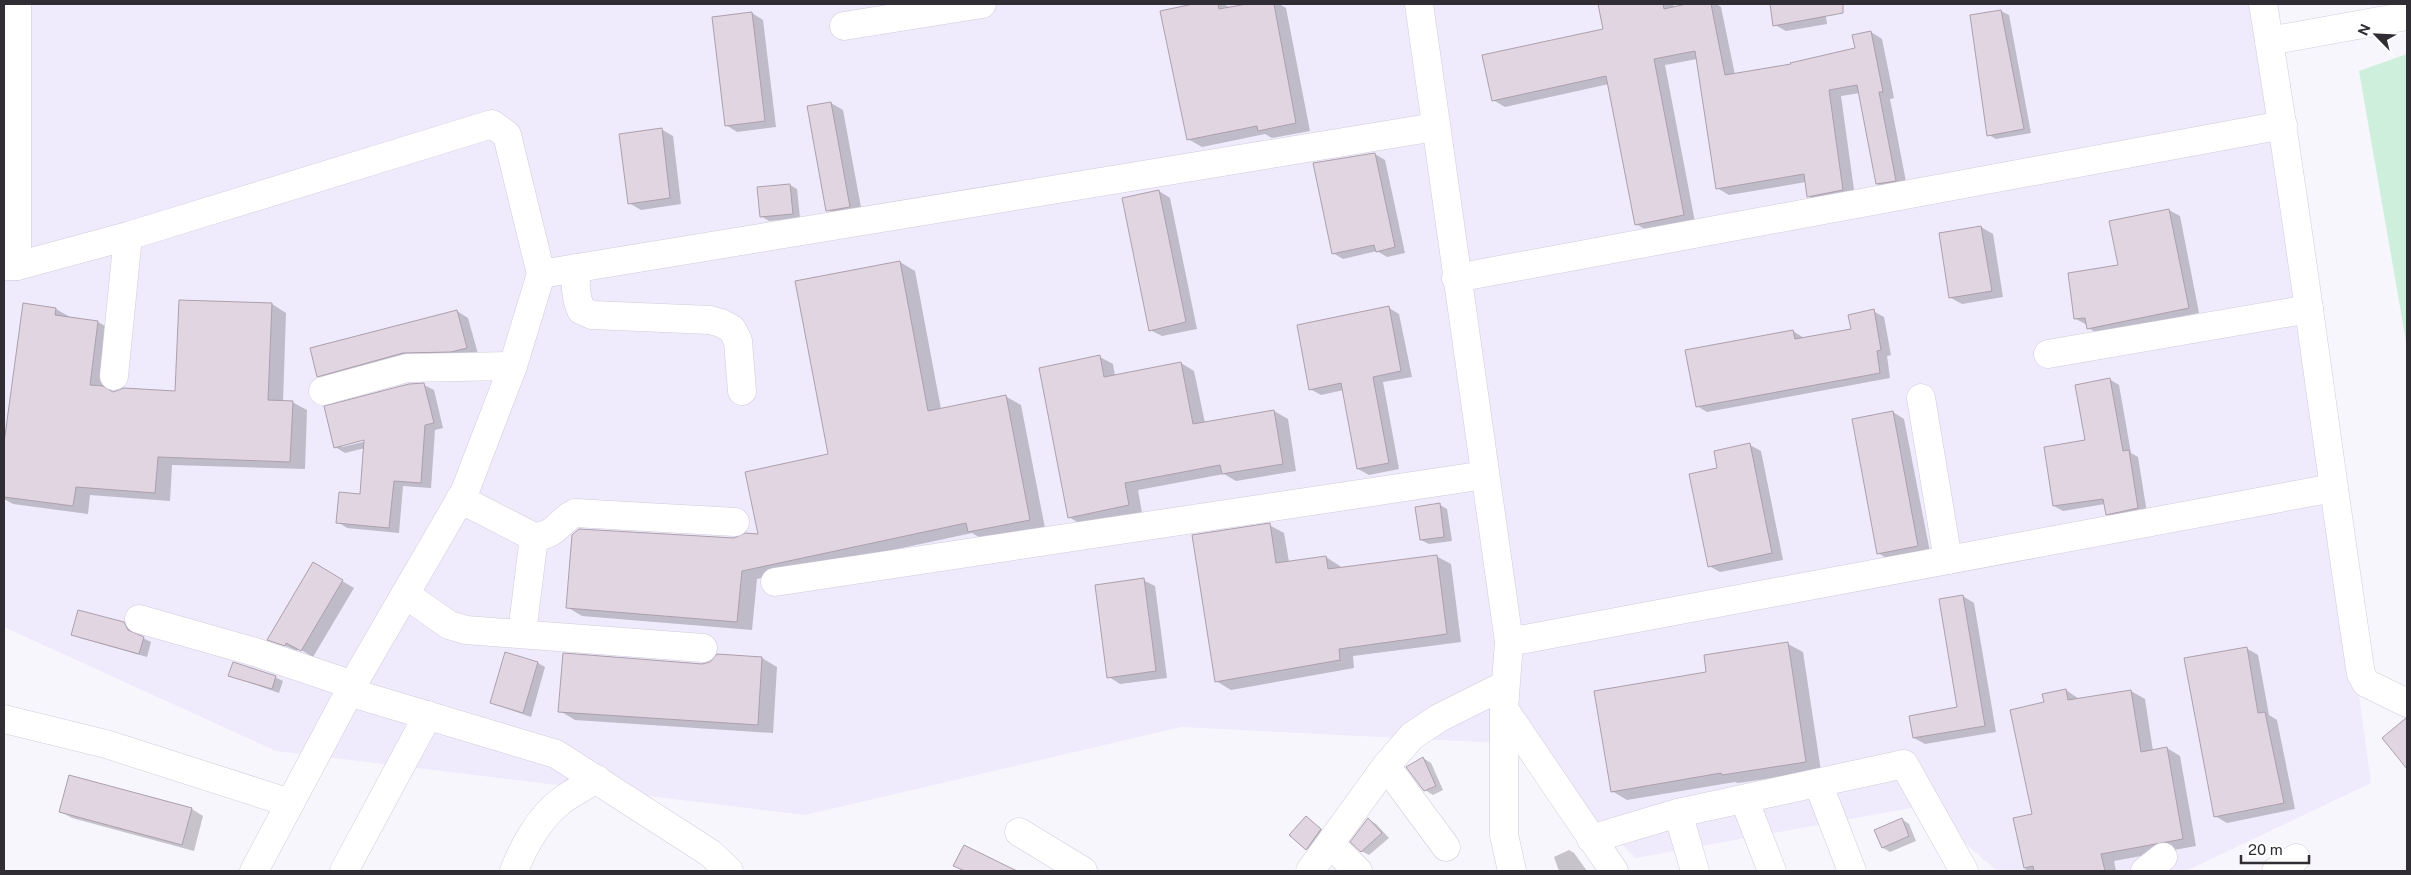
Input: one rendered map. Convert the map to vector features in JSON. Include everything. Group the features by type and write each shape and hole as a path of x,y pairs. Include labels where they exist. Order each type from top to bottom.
{"street":[{"path":"17,4 10,102 10,266 128,236 492,124 508,134 541,274 513,366 460,499 351,688 254,871"},
{"path":"844,26 982,4"},
{"path":"1419,4 1456,278 1509,642 1504,697 1504,835 1512,871"},
{"path":"2263,4 2284,125 2333,488 2363,680 2407,704"},
{"path":"2269,41 2407,16"},
{"path":"1456,278 2284,125"},
{"path":"541,274 1435,127"},
{"path":"114,376 128,236"},
{"path":"577,268 575,286 577,299 581,310 592,315 710,320 732,329 738,341 742,391"},
{"path":"2048,354 2308,309"},
{"path":"323,391 407,368 513,366"},
{"path":"1921,398 1948,560"},
{"path":"774,582 1485,475"},
{"path":"1509,642 2333,488"},
{"path":"460,499 534,537 547,536 558,528 566,518 576,513 735,522"},
{"path":"522,633 534,537"},
{"path":"405,594 455,628 702,648"},
{"path":"139,619 255,652 428,715 556,754 710,853 729,871"},
{"path":"1310,871 1386,766 1412,736 1439,718 1504,697"},
{"path":"1504,697 1591,840 1614,871"},
{"path":"344,871 428,715"},
{"path":"4,719 106,744 290,803"},
{"path":"1591,840 1678,813 1904,764 1964,871"},
{"path":"1386,766 1446,847"},
{"path":"514,871 521,853 545,818 560,802 597,779"},
{"path":"1818,783 1852,871"},
{"path":"1744,799 1772,871"},
{"path":"1678,813 1696,871"},
{"path":"1019,832 1083,871"},
{"path":"1504,835 1533,871"},
{"path":"1330,844 1358,871"}],"shaded area":[{"path":"4,4 2264,4 2371,783 2186,871 1997,871 1922,806 1636,858 1519,744 1181,727 805,815 276,751 4,627"}],"green space":[{"path":"2407,54 2407,347 2359,71"}],"building":[{"path":"1193,4 1218,4 1219,9 1247,4 1274,4 1296,123 1258,131 1257,126 1187,140 1160,11"},
{"path":"1598,4 1663,4 1664,9 1686,4 1711,4 1725,75 1791,64 1855,48 1852,35 1871,31 1883,92 1879,92 1896,181 1876,184 1857,85 1829,90 1843,190 1807,197 1804,174 1716,189 1695,51 1654,59 1684,215 1635,225 1606,76 1492,101 1482,55 1603,29"},
{"path":"1770,4 1843,4 1843,13 1773,26"},
{"path":"2001,10 2024,129 1987,136 1970,15"},
{"path":"752,12 765,121 725,126 712,17"},
{"path":"831,102 850,207 826,211 807,106"},
{"path":"662,128 670,198 628,204 619,134"},
{"path":"1375,153 1395,247 1376,252 1374,245 1332,254 1313,163"},
{"path":"790,184 793,214 760,217 757,187"},
{"path":"1159,190 1186,322 1149,331 1122,198"},
{"path":"2169,209 2189,308 2087,329 2085,318 2074,319 2068,273 2118,265 2109,221"},
{"path":"1981,226 1992,291 1949,298 1939,233"},
{"path":"900,261 928,411 1006,395 1030,520 968,532 966,523 742,571 737,622 566,608 572,535 579,529 734,538 745,533 758,534 745,472 828,454 795,281"},
{"path":"179,300 272,303 268,400 293,401 290,462 158,457 155,493 76,487 73,506 4,497 4,443 23,303 56,308 55,315 98,321 90,385 103,386 113,392 124,388 175,391"},
{"path":"1389,306 1401,371 1373,377 1389,463 1357,469 1341,383 1309,390 1297,325"},
{"path":"1874,309 1881,350 1877,351 1880,373 1696,407 1685,350 1793,330 1795,339 1851,329 1848,315"},
{"path":"457,310 467,348 451,352 403,353 317,377 310,348"},
{"path":"1100,355 1104,377 1181,362 1193,424 1274,410 1283,464 1222,474 1220,465 1125,483 1129,505 1068,518 1039,368"},
{"path":"2110,378 2123,451 2129,450 2138,508 2106,515 2103,499 2053,506 2044,447 2085,440 2075,385"},
{"path":"424,383 434,423 425,425 421,483 394,481 389,528 336,523 339,492 360,494 364,440 334,448 324,406 409,384"},
{"path":"1893,411 1918,546 1877,554 1852,419"},
{"path":"1750,443 1772,553 1708,567 1689,474 1717,468 1714,451"},
{"path":"1440,503 1444,537 1420,540 1415,507"},
{"path":"1270,523 1276,563 1326,556 1328,569 1437,555 1447,634 1339,649 1340,660 1215,682 1192,535"},
{"path":"313,562 343,580 301,651 286,643 285,646 267,640"},
{"path":"1144,578 1156,671 1107,678 1095,585"},
{"path":"1963,595 1985,726 1913,738 1909,716 1957,707 1939,599"},
{"path":"78,610 124,622 128,630 144,637 139,654 71,635"},
{"path":"1788,642 1806,762 1722,775 1721,773 1611,792 1594,691 1706,672 1704,655"},
{"path":"2247,647 2258,713 2265,712 2284,803 2214,817 2184,658"},
{"path":"505,652 538,662 523,713 490,703"},
{"path":"563,653 702,664 710,662 717,654 762,657 758,725 558,712"},
{"path":"233,662 276,676 272,689 228,676"},
{"path":"2066,689 2068,700 2131,690 2141,752 2167,747 2183,839 2101,854 2105,871 2034,871 2033,866 2024,868 2013,818 2032,814 2010,710 2044,702 2042,694"},
{"path":"2407,718 2407,769 2382,738"},
{"path":"1423,757 1436,786 1424,791 1406,767"},
{"path":"69,775 192,808 182,845 59,812"},
{"path":"1306,816 1321,829 1306,850 1289,835"},
{"path":"1368,818 1382,833 1361,852 1350,842"},
{"path":"1902,818 1909,836 1882,848 1874,830"},
{"path":"964,845 1017,871 965,871 953,866"}]}
